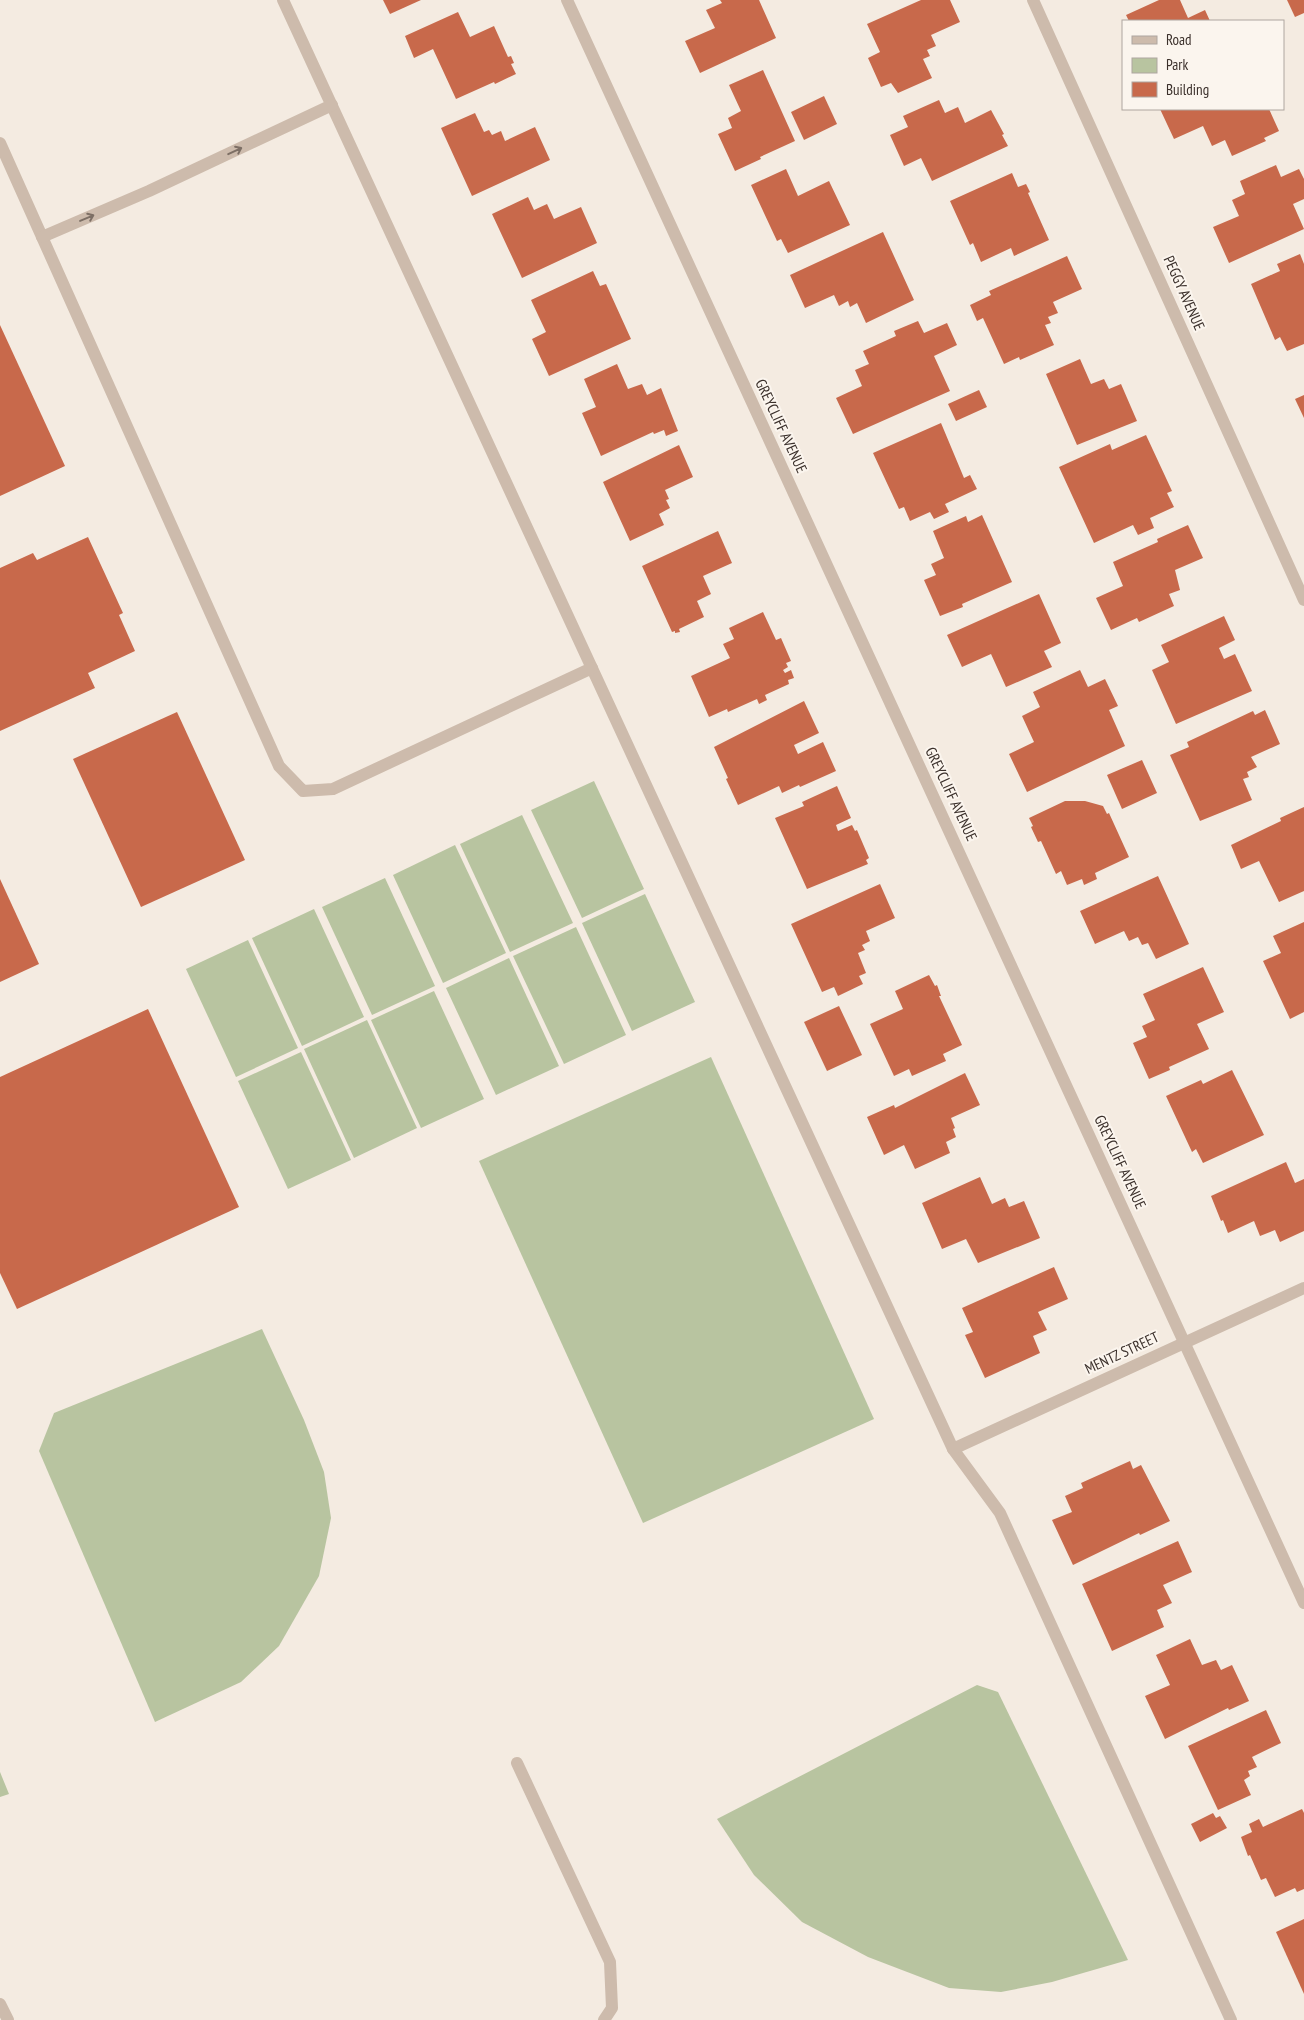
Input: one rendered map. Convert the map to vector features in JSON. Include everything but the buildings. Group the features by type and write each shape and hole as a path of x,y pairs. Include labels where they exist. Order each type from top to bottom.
{"street":[{"path":"283,0 953,1449 1000,1513 1231,2020"},
{"name":"GREYCLIFF AVENUE","path":"567,0 1304,1603"},
{"name":"PEGGY AVENUE","path":"1034,0 1304,600"},
{"path":"42,237 149,191 332,105"},
{"path":"0,143 279,766 303,791 333,789 592,668"},
{"name":"MENTZ STREET","path":"953,1449 1304,1288"},
{"path":"517,1763 610,1962 612,2008 604,2020"},
{"path":"0,2004 8,2020"}],"green space":[{"path":"594,781 644,889 582,918 531,810"},
{"path":"522,815 573,923 510,952 460,844"},
{"path":"455,845 506,953 443,983 393,875"},
{"path":"385,878 435,986 372,1015 322,907"},
{"path":"645,894 695,1002 632,1031 582,923"},
{"path":"314,909 364,1017 302,1046 252,938"},
{"path":"576,927 626,1035 564,1064 513,956"},
{"path":"248,940 298,1048 236,1077 186,969"},
{"path":"509,958 559,1066 496,1095 446,988"},
{"path":"434,991 484,1099 421,1128 371,1020"},
{"path":"367,1020 417,1128 354,1158 304,1049"},
{"path":"301,1052 351,1160 288,1189 238,1081"},
{"path":"711,1057 874,1419 643,1523 479,1161"},
{"path":"262,1329 304,1420 324,1472 331,1518 319,1576 279,1646 241,1682 155,1722 39,1451 54,1413"},
{"path":"977,1685 998,1692 1128,1960 1052,1982 1001,1992 949,1988 868,1957 802,1922 754,1875 717,1819"},
{"path":"0,1772 9,1794 0,1797"}]}
